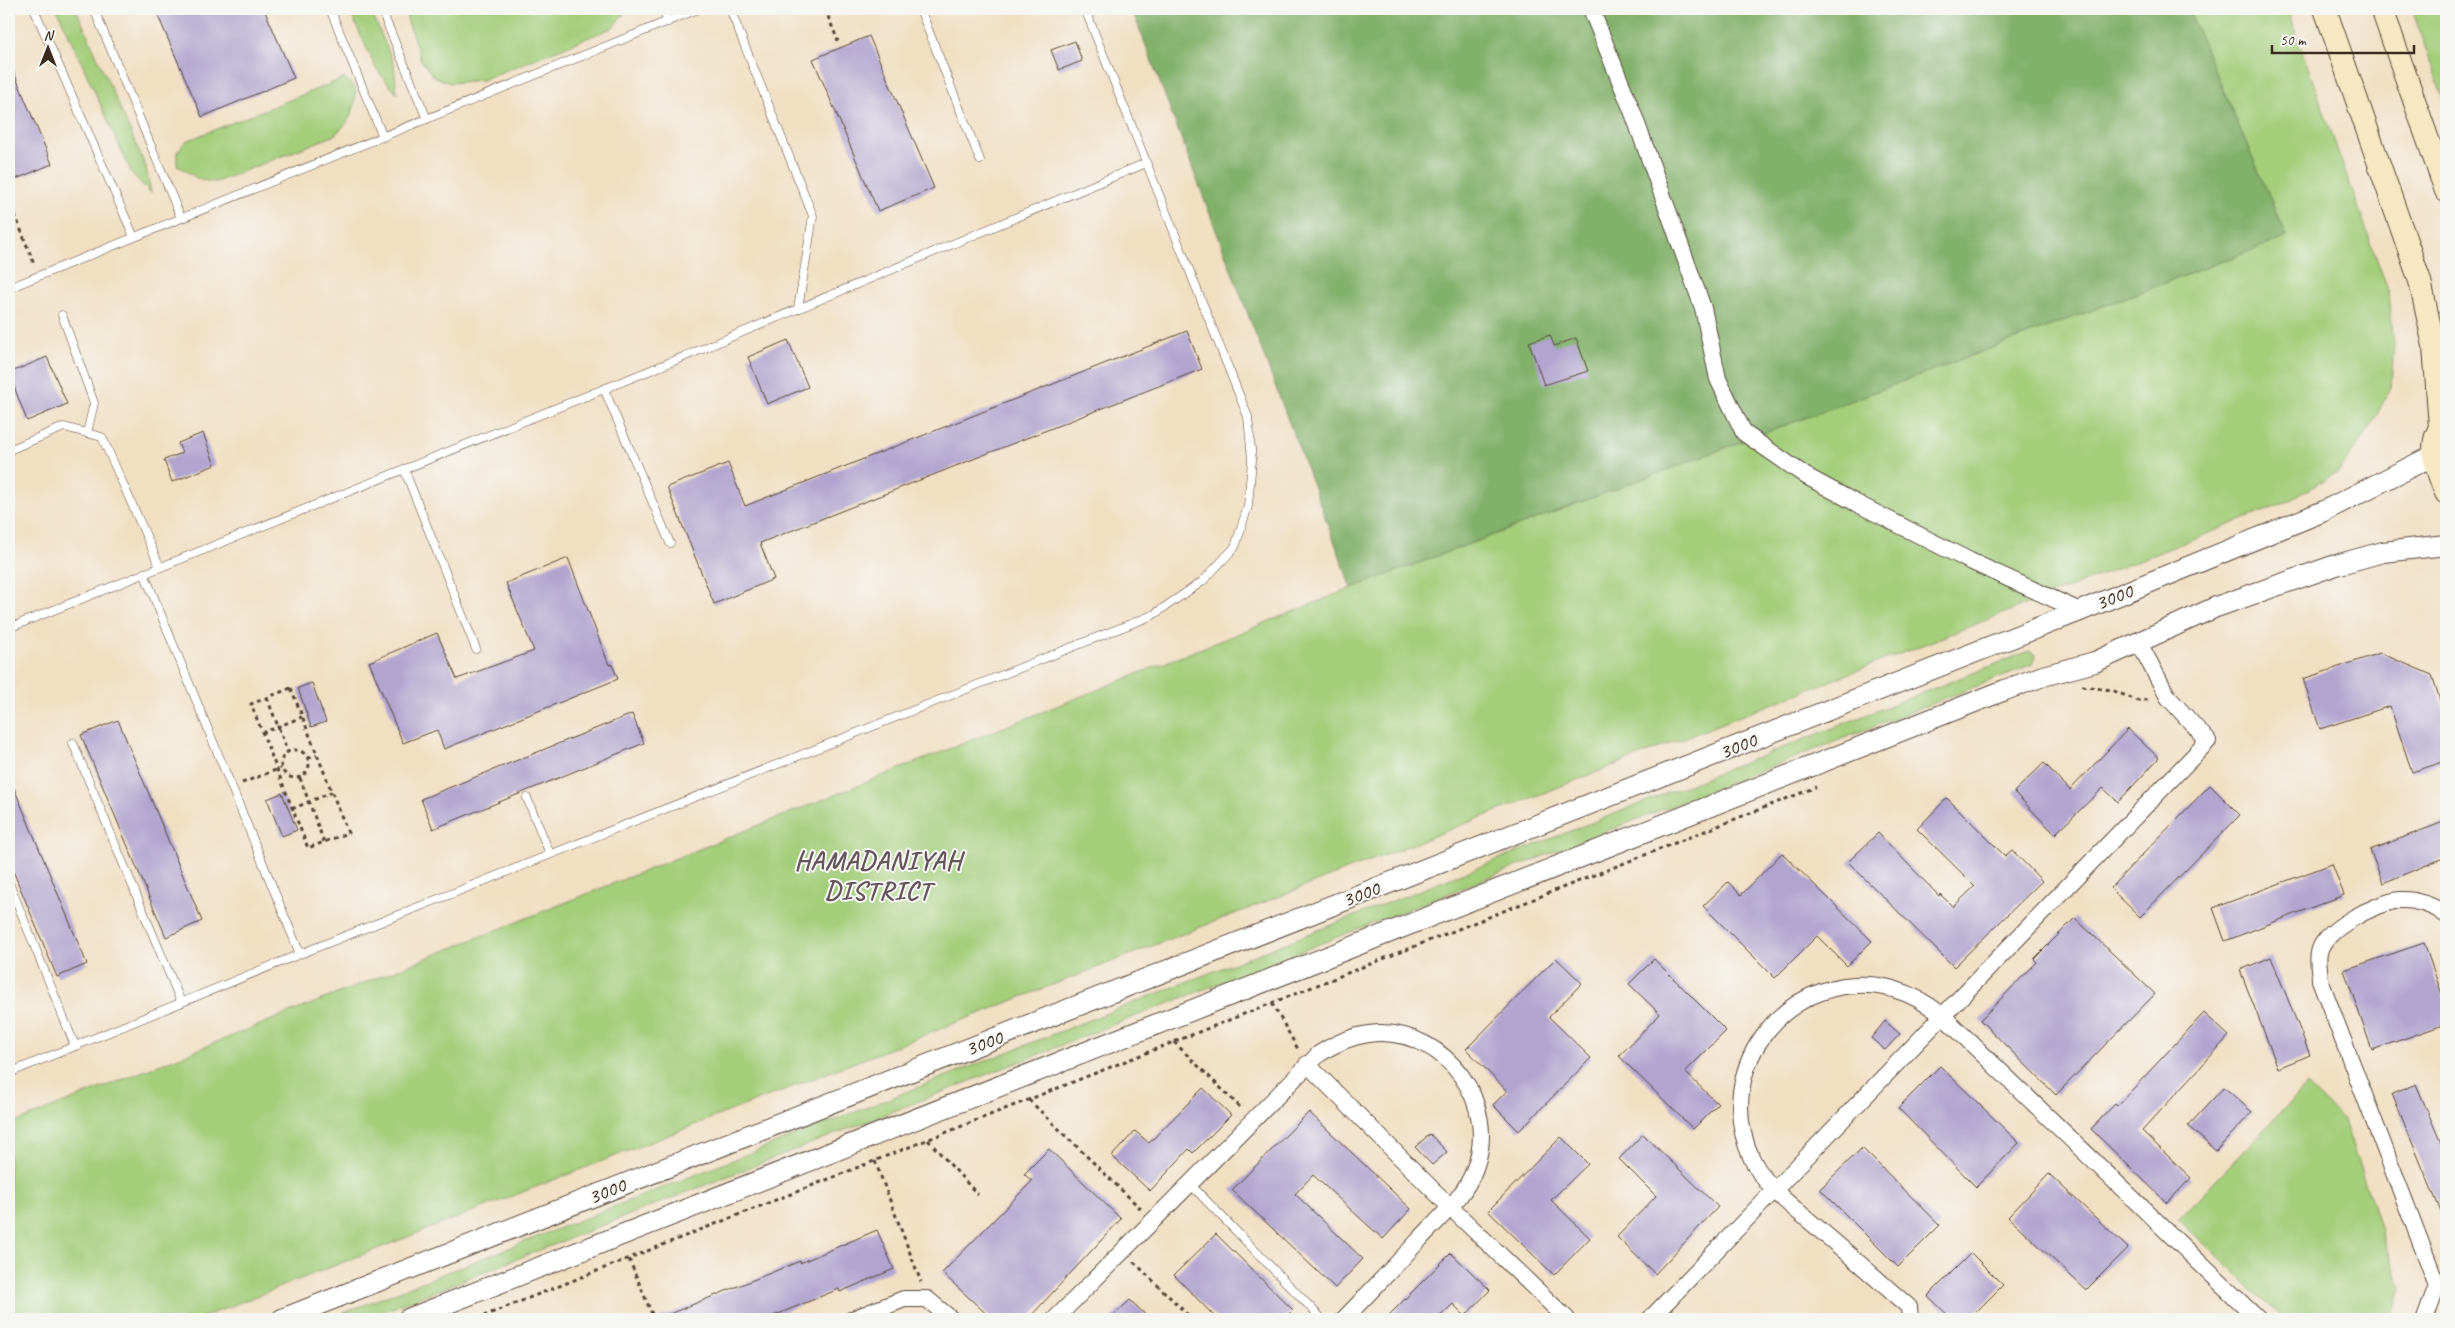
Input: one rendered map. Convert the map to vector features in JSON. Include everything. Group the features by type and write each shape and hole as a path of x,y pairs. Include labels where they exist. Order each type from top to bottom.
{"main road":[{"path":"2325,9 2420,281 2434,346 2443,424 2434,442 2434,455 2446,493"},
{"path":"2382,9 2446,192"}],"street":[{"path":"1591,9 1633,113 1703,308 1718,379 1744,433 1806,476 1856,503 1970,561 2080,611"},
{"name":"3000","path":"282,1319 304,1315 2080,611 2324,511 2434,455"},
{"path":"408,1319 2005,690 2043,676 2095,662 2216,607 2336,565 2383,552 2446,545"},
{"path":"1650,1319 2208,741 2168,697 2138,641"},
{"path":"2425,1319 2442,1283 2320,980 2319,952 2336,928 2365,912 2400,900 2435,906 2446,915"},
{"path":"1910,1319 1909,1307 1775,1190 1763,1176 1750,1152 1742,1125 1740,1107 1746,1070 1757,1044 1774,1022 1803,1000 1838,987 1857,985 1894,989 1912,995 1943,1016 2258,1319"},
{"path":"1055,1319 1252,1119 1319,1054 1348,1039 1379,1033 1411,1038 1426,1045 1452,1064 1462,1076 1474,1097 1480,1120 1481,1136 1478,1160 1469,1182 1450,1207 1344,1319"},
{"path":"1307,1064 1450,1207 1567,1319"},
{"path":"853,1319 904,1299 927,1299 950,1319"}],"lane":[{"path":"34,9 134,237"},
{"path":"94,9 181,218"},
{"path":"330,9 383,137"},
{"path":"381,9 428,119"},
{"path":"663,9 668,22"},
{"path":"9,288 698,9"},
{"path":"730,9 813,216 798,309"},
{"path":"920,9 980,160"},
{"path":"9,1073 300,954 1153,615 1203,581 1235,547 1248,506 1252,460 1248,417 1085,9"},
{"path":"9,628 604,389 1146,163"},
{"path":"62,315 94,404 87,433"},
{"path":"604,389 670,544"},
{"path":"9,450 64,427 102,437 160,567"},
{"path":"404,469 476,649"},
{"path":"144,574 300,954"},
{"path":"73,743 181,1002"},
{"path":"527,798 550,854"},
{"path":"9,883 75,1046"},
{"path":"1189,1183 1322,1319"}],"path":[{"path":"825,9 838,41"},
{"path":"9,199 39,276"},
{"path":"2074,685 2111,690 2139,700 2168,697"},
{"path":"291,688 302,717 348,833 308,848 251,704 291,688"},
{"path":"267,698 288,752"},
{"path":"262,733 302,717"},
{"path":"297,750 308,758 309,768 300,778 286,775 281,768 282,758 288,752 297,750"},
{"path":"308,758 317,755"},
{"path":"232,787 281,768"},
{"path":"300,778 324,842"},
{"path":"476,1319 1825,784"},
{"path":"292,809 332,792"},
{"path":"1272,1003 1307,1064"},
{"path":"1174,1042 1252,1119"},
{"path":"1028,1100 1152,1220"},
{"path":"928,1140 978,1195"},
{"path":"875,1161 927,1299"},
{"path":"1122,1251 1192,1319"},
{"path":"629,1259 654,1319"}],"green space":[{"path":"57,9 76,9 146,167 151,193 132,174"},
{"path":"349,9 370,9 394,64 397,94 376,69"},
{"path":"407,9 628,9 612,28 482,80 450,83 433,76 421,60 407,19"},
{"path":"1132,9 2188,9 2287,237 1352,588"},
{"path":"2188,9 2287,9 2389,293 2394,344 2391,387 2370,428 2338,472 2283,504 198,1319 9,1319 9,1125 1352,588 2287,237"},
{"path":"2412,9 2446,9 2446,107"},
{"path":"345,78 355,88 355,103 348,121 333,136 216,182 200,180 177,165 177,152 186,141"},
{"path":"2029,651 2035,655 2033,664 364,1319 328,1319"},
{"path":"2307,1085 2344,1121 2401,1288 2394,1312 2388,1319 2284,1319 2178,1219"}],"building":[{"path":"155,9 264,9 294,78 202,117"},
{"path":"869,36 934,188 878,211 813,59"},
{"path":"1075,41 1082,61 1059,70 1051,50"},
{"path":"9,61 52,164 9,182"},
{"path":"1187,331 1202,369 760,543 774,579 714,604 667,487 728,463 745,506"},
{"path":"1550,335 1554,346 1576,338 1588,371 1544,385 1529,342"},
{"path":"788,340 808,387 767,404 748,357"},
{"path":"47,357 67,404 27,421 9,373"},
{"path":"203,433 215,465 172,482 164,460 182,453 178,443"},
{"path":"568,558 609,665 612,664 618,679 444,749 437,730 403,743 369,662 437,633 457,679 534,651 506,583"},
{"path":"2380,653 2432,675 2446,719 2446,761 2412,772 2390,706 2320,729 2303,679"},
{"path":"312,683 326,722 311,727 298,688"},
{"path":"632,714 644,743 433,829 421,799"},
{"path":"118,720 202,921 166,937 81,735"},
{"path":"2128,729 2159,758 2118,802 2103,788 2055,834 2014,792 2044,763 2070,790"},
{"path":"9,776 87,964 57,977 9,861"},
{"path":"2210,785 2240,815 2140,917 2110,888"},
{"path":"282,793 297,830 282,836 267,799"},
{"path":"1947,798 2005,856 2012,850 2042,881 1954,967 1848,862 1878,833 1939,896 1940,894 1953,907 1975,886 1917,829"},
{"path":"2446,821 2446,857 2383,883 2370,850"},
{"path":"1782,853 1872,941 1847,966 1817,936 1775,978 1703,906 1728,882 1741,895"},
{"path":"2332,864 2344,895 2225,941 2213,908"},
{"path":"2075,918 2155,994 2056,1095 1980,1020 2037,962 2034,959"},
{"path":"2424,943 2446,1006 2446,1024 2372,1050 2344,970"},
{"path":"2271,957 2310,1055 2278,1068 2240,970"},
{"path":"1556,958 1582,983 1549,1017 1591,1058 1519,1131 1493,1105 1507,1091 1466,1049"},
{"path":"1654,959 1726,1031 1685,1072 1718,1104 1693,1129 1619,1056 1660,1014 1629,984"},
{"path":"2204,1013 2229,1036 2142,1131 2191,1178 2167,1203 2091,1129 2115,1104 2117,1106"},
{"path":"1885,1021 1900,1034 1885,1050 1871,1038"},
{"path":"1940,1066 2019,1143 1976,1187 1898,1108"},
{"path":"2416,1084 2446,1155 2446,1224 2392,1094"},
{"path":"2224,1087 2252,1112 2216,1151 2188,1126"},
{"path":"1203,1088 1231,1115 1193,1153 1189,1149 1150,1191 1112,1156 1135,1131 1149,1143"},
{"path":"1309,1112 1411,1209 1383,1239 1313,1175 1295,1194 1363,1259 1335,1288 1232,1190"},
{"path":"1430,1134 1447,1152 1432,1165 1415,1147"},
{"path":"1643,1134 1718,1207 1655,1274 1617,1237 1656,1196 1619,1159"},
{"path":"1561,1137 1588,1164 1551,1200 1590,1238 1554,1275 1488,1211"},
{"path":"1862,1148 1940,1225 1898,1267 1820,1189"},
{"path":"1049,1149 1121,1219 1028,1319 992,1319 942,1273 1032,1181 1024,1174"},
{"path":"2049,1174 2128,1248 2086,1290 2008,1217"},
{"path":"877,1230 894,1269 840,1292 839,1289 766,1319 657,1319 800,1261 800,1263"},
{"path":"1216,1234 1293,1310 1284,1319 1217,1319 1174,1275"},
{"path":"1451,1253 1490,1290 1465,1316 1453,1304 1437,1319 1385,1319"},
{"path":"1971,1253 2003,1285 1969,1319 1952,1319 1928,1296"},
{"path":"1130,1300 1150,1319 1110,1319"}],"district":[{"name":"HAMADANIYAH DISTRICT","path":"878,875"}]}
